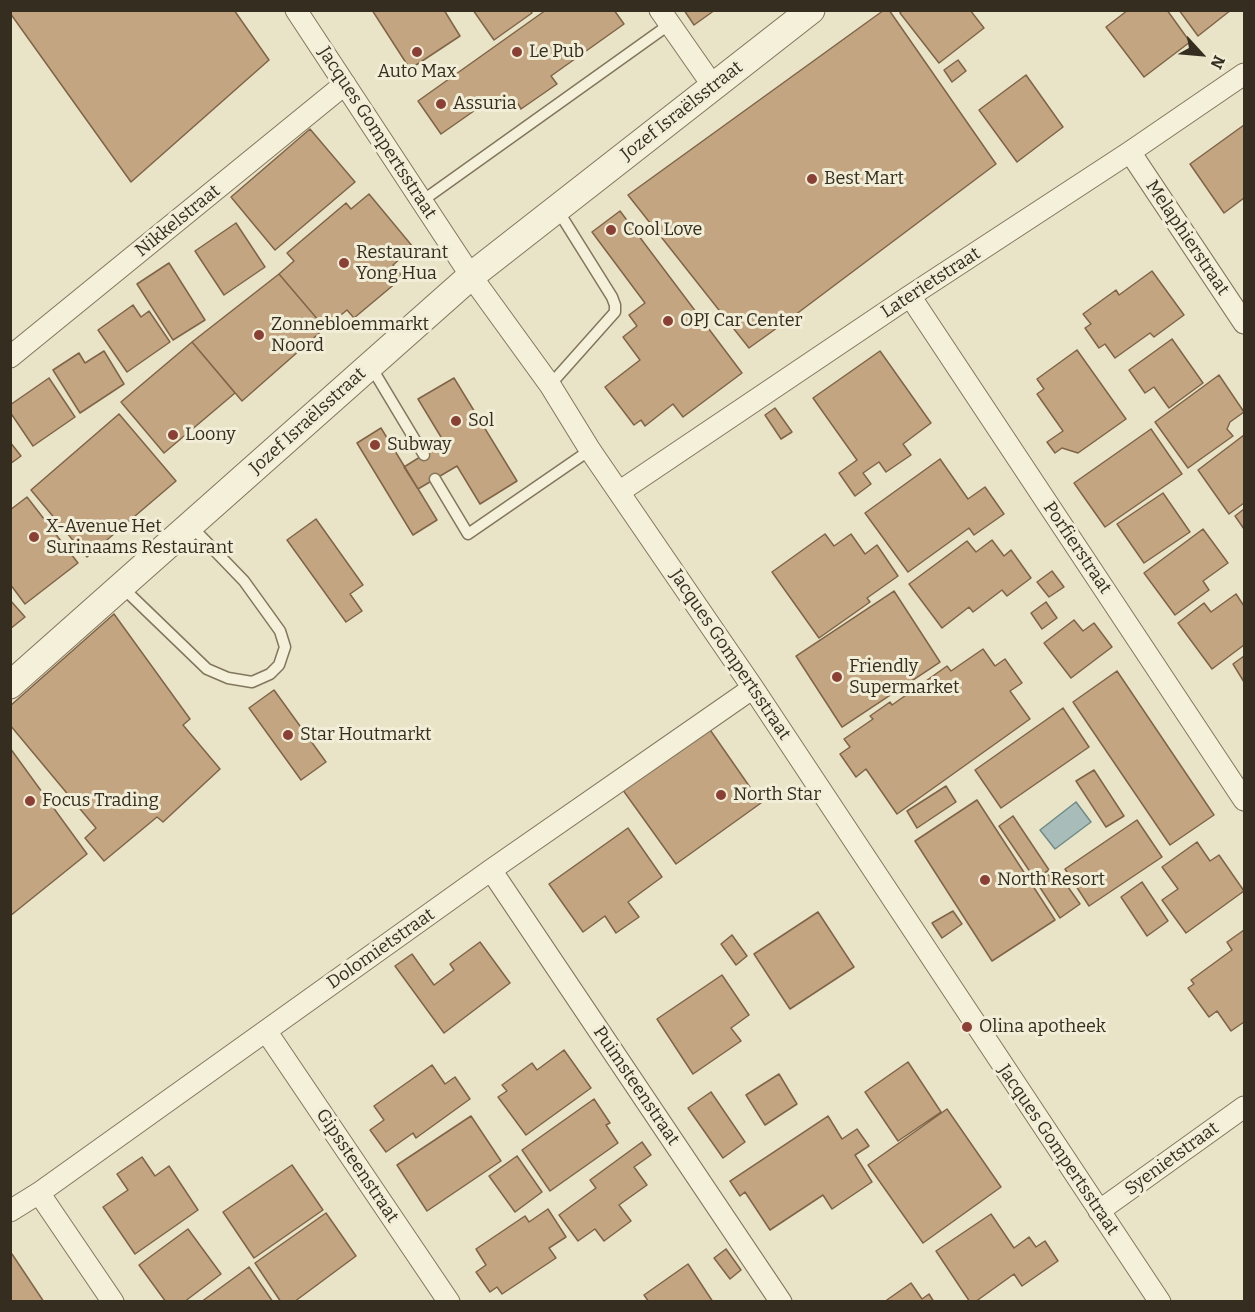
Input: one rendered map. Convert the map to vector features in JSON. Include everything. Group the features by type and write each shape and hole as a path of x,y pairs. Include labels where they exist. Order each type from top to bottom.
{"street":[{"name":"Jacques Gompertsstraat","path":"296,10 471,276 550,385 590,450 753,688 1160,1302"},
{"name":"Jozef Israëlsstraat","path":"10,685 471,276 811,10"},
{"path":"665,17 713,86"},
{"name":"Laterietstraat","path":"619,492 1245,74"},
{"name":"Nikkelstraat","path":"10,357 345,84"},
{"name":"Melaphierstraat","path":"1130,152 1245,323"},
{"name":"Porfierstraat","path":"910,297 1245,800"},
{"name":"Dolomietstraat","path":"10,1211 491,870 753,688"},
{"name":"Puimsteenstraat","path":"491,870 781,1302"},
{"name":"Gipssteenstraat","path":"266,1031 449,1302"},
{"name":"Syenietstraat","path":"1099,1211 1245,1107"},
{"path":"39,1192 113,1302"}],"lane":[{"path":"422,201 665,17"},
{"path":"550,385 615,312 612,297 557,209"},
{"path":"370,365 424,455"},
{"path":"435,479 468,534 590,450"},
{"path":"121,586 207,669 228,678 252,682 270,674 279,665 285,647 280,631 244,581 190,525"}],"shaded area":[{"path":"1076,802 1091,822 1055,849 1040,830"}],"building":[{"path":"10,10 234,10 269,60 131,182"},
{"name":"Auto Max","path":"372,10 444,10 460,36 410,69"},
{"path":"473,10 530,10 532,13 494,40"},
{"path":"546,10 614,10 624,24 551,76 557,84 521,109 515,99 499,110 491,99 441,134 418,101"},
{"path":"684,10 715,10 694,25"},
{"name":"Best Mart","path":"884,10 889,10 996,164 749,348 628,195"},
{"path":"902,10 970,10 984,28 939,63 900,13"},
{"path":"1128,10 1167,10 1190,42 1144,77 1106,27"},
{"path":"1179,10 1231,10 1198,36"},
{"path":"958,60 966,71 952,82 944,70"},
{"path":"1026,75 1063,127 1017,162 979,110"},
{"path":"1244,125 1244,198 1224,213 1190,164"},
{"path":"310,129 355,182 275,250 231,197"},
{"name":"Restaurant Yong Hua","path":"369,194 413,247 393,265 403,277 354,318 347,310 325,328 279,274 294,261 287,253 346,203 351,209"},
{"name":"OPJ Car Center","path":"620,211 742,373 683,417 673,404 645,426 641,420 634,425 605,387 640,360 623,337 637,326 629,315 645,303 592,232"},
{"path":"236,223 265,267 224,295 195,251"},
{"path":"169,263 205,320 173,340 137,284"},
{"path":"1152,271 1184,315 1154,337 1150,333 1115,358 1105,344 1099,348 1085,328 1091,324 1083,314 1116,290 1119,295"},
{"name":"Zonnebloemmarkt Noord","path":"279,274 325,328 242,401 192,342"},
{"path":"133,305 141,317 149,311 170,342 127,372 98,330"},
{"path":"1172,339 1203,383 1169,408 1154,387 1145,393 1129,370"},
{"path":"192,342 235,393 164,453 121,402"},
{"path":"1077,350 1126,419 1078,453 1062,448 1055,453 1047,442 1063,431 1037,394 1044,389 1037,379"},
{"path":"104,351 124,384 80,413 53,370 79,353 85,363"},
{"path":"880,351 931,423 903,444 911,455 886,472 879,462 863,473 871,484 855,496 839,473 857,460 813,398"},
{"path":"1219,375 1244,412 1230,422 1227,429 1233,436 1188,468 1155,422"},
{"path":"49,378 75,417 33,446 10,412 10,405"},
{"name":"Sol","path":"454,378 517,481 480,504 457,466 418,489 404,467 444,442 418,399"},
{"path":"775,408 792,432 781,439 765,415"},
{"path":"119,414 176,481 87,557 31,490"},
{"path":"381,428 437,520 413,535 357,443"},
{"path":"1151,429 1182,474 1105,527 1074,483"},
{"path":"1244,435 1244,503 1229,514 1198,470"},
{"path":"10,442 21,456 10,464"},
{"path":"940,459 968,499 985,487 1004,514 974,535 969,528 908,572 865,513"},
{"path":"1163,493 1190,532 1144,563 1117,524"},
{"name":"X-Avenue Het Surinaams Restaurant","path":"27,497 78,563 25,604 10,584 10,510"},
{"path":"1244,509 1244,529 1235,516"},
{"path":"316,519 363,585 350,594 362,611 346,622 287,540"},
{"path":"1203,529 1228,563 1203,581 1209,590 1175,615 1144,573"},
{"path":"825,534 834,546 851,534 865,554 877,545 898,576 867,598 870,602 819,638 772,572"},
{"path":"992,540 1004,556 1011,550 1031,578 1007,596 1002,590 973,612 969,607 942,628 909,584 967,541 976,552"},
{"path":"1052,571 1064,587 1049,597 1037,582"},
{"path":"894,591 940,662 842,727 796,656"},
{"path":"1236,594 1244,606 1244,645 1212,669 1178,623 1204,603 1211,612"},
{"path":"10,600 25,617 10,629"},
{"path":"1046,602 1057,618 1042,629 1031,613"},
{"path":"114,614 190,719 183,725 220,769 163,822 157,817 104,861 85,838 96,828 10,725 10,706"},
{"path":"1074,620 1083,631 1094,623 1112,647 1071,678 1044,643"},
{"path":"983,649 995,666 1005,659 1022,683 1010,691 1030,719 897,814 866,769 856,777 840,754 850,747 844,739 873,719 870,716 890,702 892,705 947,666 951,671"},
{"path":"1244,656 1244,682 1233,664"},
{"path":"1117,671 1214,815 1170,845 1073,702"},
{"name":"Star Houtmarkt","path":"274,690 326,762 301,780 249,708"},
{"path":"1063,708 1089,747 1001,808 975,770"},
{"path":"706,724 761,803 676,864 620,786"},
{"name":"Focus Trading","path":"10,748 87,854 10,916"},
{"path":"1094,770 1124,816 1106,827 1076,781"},
{"path":"946,786 956,802 917,828 907,811"},
{"name":"North Resort","path":"977,800 1055,920 992,961 915,841"},
{"path":"1013,816 1049,870 1035,879 999,826"},
{"path":"1137,820 1162,857 1089,906 1065,869"},
{"path":"628,828 662,877 628,902 639,917 616,933 605,916 583,932 549,884"},
{"path":"1197,842 1210,861 1219,855 1244,891 1186,933 1162,900 1178,889 1162,867"},
{"path":"1056,870 1080,904 1060,918 1037,883"},
{"path":"1142,882 1168,921 1147,936 1121,897"},
{"path":"953,911 962,924 942,938 932,923"},
{"path":"818,912 854,967 790,1009 754,954"},
{"path":"1244,930 1244,1022 1231,1031 1217,1011 1209,1017 1188,988 1194,984 1191,980 1232,950 1227,942"},
{"path":"732,935 747,956 736,965 721,944"},
{"path":"480,942 510,983 444,1033 395,966 412,954 434,985 454,970 450,964"},
{"path":"722,975 749,1015 731,1028 741,1041 693,1074 657,1019"},
{"path":"564,1050 591,1088 526,1135 498,1097 507,1091 502,1085 532,1063 537,1070"},
{"path":"908,1062 941,1112 898,1141 865,1092"},
{"path":"432,1065 445,1084 455,1077 470,1099 416,1138 413,1133 386,1152 370,1130 384,1120 374,1106"},
{"path":"779,1074 797,1104 765,1125 746,1095"},
{"path":"711,1092 745,1142 723,1158 688,1108"},
{"path":"594,1099 610,1123 606,1125 618,1143 550,1191 522,1150"},
{"path":"947,1109 1001,1187 923,1243 868,1165"},
{"path":"471,1116 501,1161 427,1211 397,1165"},
{"path":"828,1116 842,1139 857,1129 869,1146 855,1155 872,1182 832,1209 823,1195 770,1230 745,1192 740,1196 730,1181"},
{"path":"642,1142 651,1155 634,1167 647,1185 619,1205 631,1221 604,1241 595,1229 578,1241 559,1215 596,1188 590,1180"},
{"path":"517,1156 542,1192 515,1212 489,1176"},
{"path":"142,1157 155,1176 169,1166 198,1210 135,1254 103,1207 128,1190 117,1174"},
{"path":"292,1165 323,1210 254,1258 223,1212"},
{"path":"548,1209 566,1237 549,1248 556,1258 502,1294 497,1287 490,1292 476,1272 486,1265 476,1249 525,1216 529,1222"},
{"path":"326,1213 356,1256 294,1302 281,1302 255,1263"},
{"path":"991,1214 1014,1248 1029,1237 1036,1247 1045,1241 1058,1261 1022,1286 1014,1274 975,1302 970,1302 936,1251"},
{"path":"188,1229 221,1274 184,1302 166,1302 139,1265"},
{"path":"726,1249 741,1270 730,1279 714,1258"},
{"path":"10,1254 12,1254 44,1302 10,1302"},
{"path":"688,1264 713,1302 649,1302 644,1295"},
{"path":"249,1267 273,1302 201,1302"},
{"path":"911,1283 922,1299 929,1294 934,1302 884,1302"}],"place":[{"name":"Auto Max","path":"417,52"},
{"name":"Le Pub","path":"517,52"},
{"name":"Assuria","path":"441,104"},
{"name":"Best Mart","path":"812,179"},
{"name":"Cool Love","path":"611,230"},
{"name":"Restaurant Yong Hua","path":"344,263"},
{"name":"OPJ Car Center","path":"668,321"},
{"name":"Zonnebloemmarkt Noord","path":"259,335"},
{"name":"Sol","path":"456,421"},
{"name":"Loony","path":"173,435"},
{"name":"Subway","path":"375,445"},
{"name":"X-Avenue Het Surinaams Restaurant","path":"34,537"},
{"name":"Friendly Supermarket","path":"837,677"},
{"name":"Star Houtmarkt","path":"288,735"},
{"name":"North Star","path":"721,795"},
{"name":"Focus Trading","path":"30,801"},
{"name":"North Resort","path":"985,880"},
{"name":"Olina apotheek","path":"967,1027"}]}
